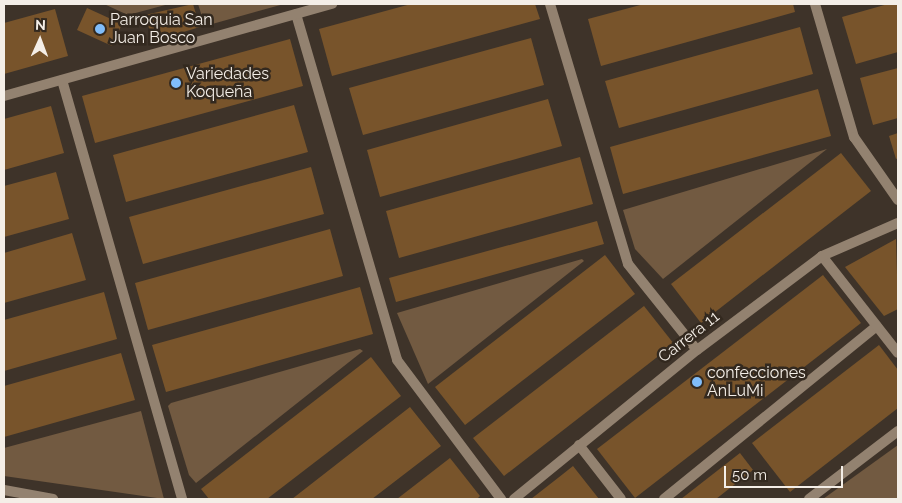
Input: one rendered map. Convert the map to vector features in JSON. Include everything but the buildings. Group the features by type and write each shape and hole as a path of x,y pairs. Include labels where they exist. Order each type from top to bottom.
{"street":[{"path":"4,96 332,4"},
{"path":"550,4 628,264 697,350"},
{"path":"815,4 854,138 898,200"},
{"path":"296,14 397,360 501,499"},
{"path":"62,80 182,499"},
{"name":"Carrera 11","path":"514,499 697,350 822,256 898,223"},
{"path":"822,256 898,353"},
{"path":"664,499 877,326"},
{"path":"809,499 898,430"},
{"path":"579,445 621,499"},
{"path":"4,490 53,499"}],"shaded area":[{"path":"104,4 169,4 128,15"},
{"path":"198,4 284,4 205,26"},
{"path":"827,149 663,279 635,249 623,210"},
{"path":"582,259 584,261 428,384 397,313"},
{"path":"360,349 363,351 196,483 189,475 168,406 171,403"},
{"path":"141,411 164,499 4,476 4,448"},
{"path":"898,445 898,499 823,499"}],"place":[{"name":"Parroquia San Juan Bosco","path":"100,29"},
{"name":"Variedades Koqueña","path":"176,83"},
{"name":"confecciones AnLuMi","path":"697,382"}]}
